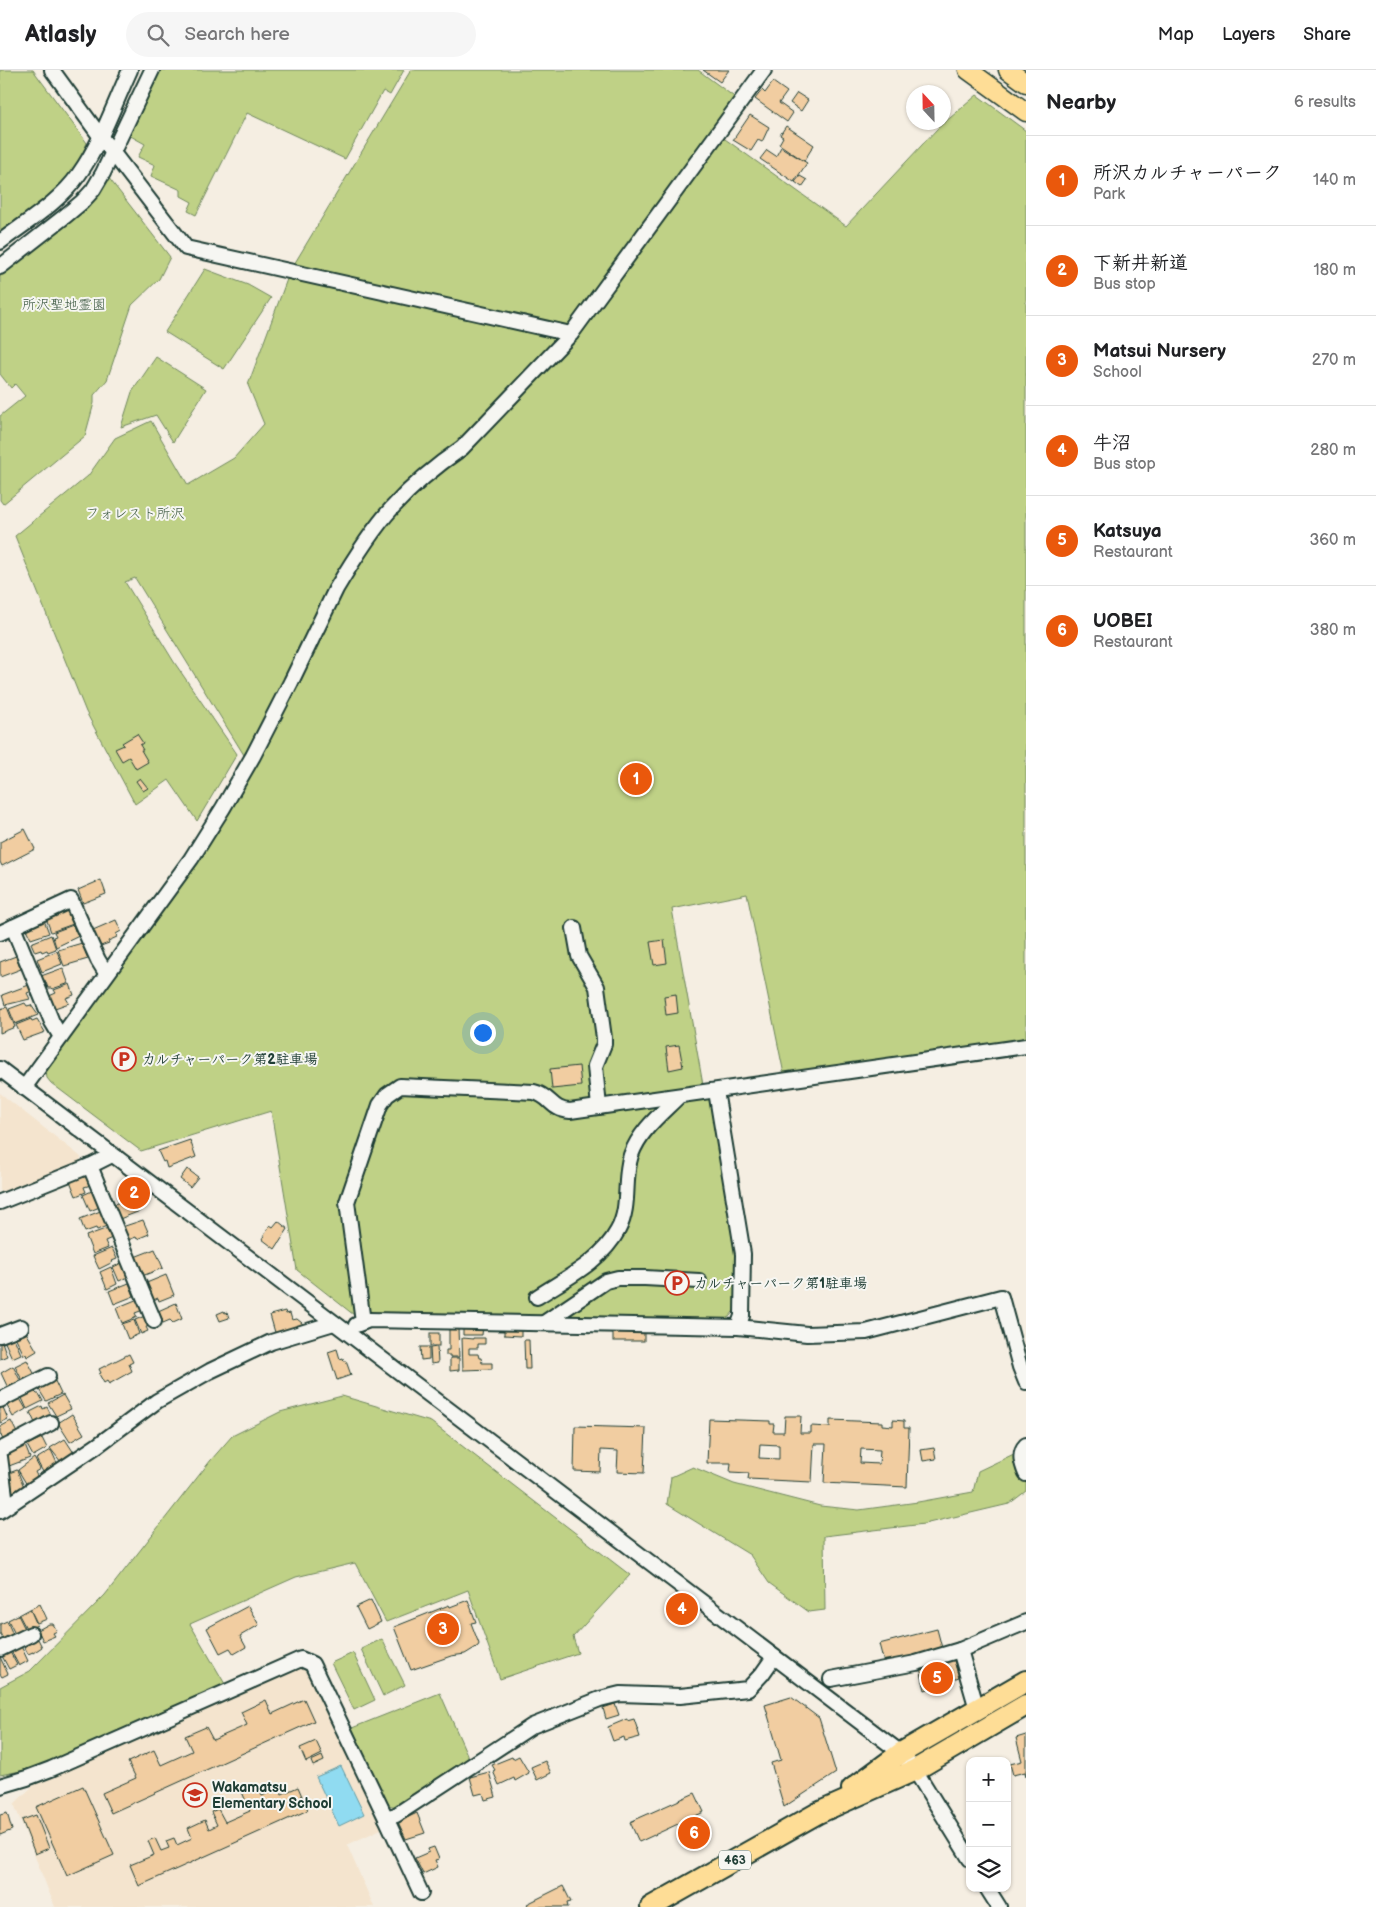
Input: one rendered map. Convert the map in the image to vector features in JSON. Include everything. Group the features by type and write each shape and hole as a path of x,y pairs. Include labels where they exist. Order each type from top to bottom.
{"highway":[{"name":"463","path":"818,1813 901,1753 1026,1680"},
{"name":"463","path":"651,1907 818,1813 915,1770 1026,1705"}],"main road":[{"path":"968,70 1026,112"},
{"path":"1008,70 1026,83"}],"street":[{"path":"52,70 112,153 186,248 571,334"},
{"path":"0,242 56,199 78,175 100,136 130,70"},
{"path":"0,267 82,202 93,190 152,70"},
{"path":"24,1088 106,973 191,859 223,808 253,756 350,564 392,508 443,461 462,448 571,334 764,70"},
{"path":"0,933 71,900 98,960 106,973"},
{"path":"13,927 52,1022 61,1037"},
{"path":"574,928 579,956 597,987 604,1038 604,1044 595,1066 599,1107"},
{"path":"363,1322 347,1202 380,1106 387,1095 400,1086 534,1092 542,1094 559,1110 570,1111 1026,1046"},
{"path":"0,1069 901,1753 915,1770 966,1853"},
{"path":"716,1090 743,1254 742,1316 738,1327"},
{"path":"537,1297 595,1259 613,1238 625,1211 629,1167 631,1156 637,1143 646,1128 679,1096"},
{"path":"0,1202 90,1166 112,1155"},
{"path":"90,1166 154,1321"},
{"path":"544,1322 606,1281 618,1278 699,1281"},
{"path":"0,1511 98,1445 157,1401 210,1370 271,1342 369,1320 738,1327 807,1334 866,1332 1002,1297 1020,1367 1026,1382"},
{"path":"0,1335 21,1327"},
{"path":"0,1400 48,1376"},
{"path":"0,1450 52,1423"},
{"path":"1026,1445 1023,1448 1021,1461 1026,1474"},
{"path":"0,1457 5,1496 0,1506"},
{"path":"831,1679 916,1663 960,1650 1026,1622"},
{"path":"0,1649 31,1634"},
{"path":"960,1650 977,1709"},
{"path":"386,1818 396,1816 532,1726 600,1699 620,1694 680,1696 748,1689 774,1657"},
{"path":"0,1786 51,1769 301,1659 312,1664 421,1893"},
{"path":"990,1892 999,1907"}],"shaded area":[{"path":"0,1093 81,1157 79,1165 2,1196 0,1189"},
{"name":"Wakamatsu Elementary School","path":"299,1667 309,1669 381,1829 347,1845 374,1907 55,1907 14,1804 34,1785"}],"green space":[{"path":"0,70 33,70 87,143 74,172 51,197 0,237"},
{"path":"158,70 404,70 390,95 383,91 345,159 247,113 196,215 188,211 192,202 181,196 181,190 151,176 155,165 138,157 145,144 127,134"},
{"name":"フォレスト所沢","path":"411,70 698,70 741,102 718,134 846,226 936,130 951,130 951,117 977,95 1026,131 1026,1046 785,1079 747,894 672,909 703,1085 713,1096 738,1259 736,1308 723,1321 354,1315 297,1270 271,1111 141,1151 47,1078 46,1072 193,868 252,768 135,578 125,582 174,662 237,754 197,821 169,780 135,804 86,712 15,536 88,476 115,438 151,421 188,485 234,458 264,424 248,385 290,271"},
{"name":"所沢聖地霊園","path":"108,177 170,257 159,279 132,305 107,380 94,395 94,403 85,436 3,504 0,500 0,416 25,396 15,384 11,388 0,374 0,271 89,204"},
{"path":"205,269 248,285 271,298 224,369 165,332"},
{"path":"156,357 206,389 173,442 156,415 121,427 132,392"},
{"path":"342,1396 431,1422 630,1575 573,1637 578,1653 500,1679 468,1590 386,1622 355,1563 296,1577 190,1624 225,1684 31,1769 0,1775 0,1687 30,1671 105,1595 232,1436 280,1412"},
{"path":"1026,1451 1026,1491 1009,1504 924,1524 824,1536 825,1610 809,1612 769,1583 750,1555 667,1504 671,1477 693,1467 734,1484 820,1506 859,1510 918,1502 973,1492 978,1471 1018,1452"},
{"path":"382,1639 405,1685 383,1696 361,1649"},
{"path":"353,1653 375,1700 354,1710 331,1663"},
{"path":"440,1693 469,1759 397,1807 388,1805 352,1728"}],"water":[{"path":"341,1766 364,1814 339,1826 316,1777"}],"building":[{"path":"703,70 729,70 720,82"},
{"path":"773,82 787,92 779,103 793,113 787,122 755,99 762,90 765,93"},
{"path":"797,93 808,100 801,111 790,103"},
{"path":"750,115 769,127 762,142 758,140 751,151 733,140"},
{"path":"786,126 814,145 804,161 779,144 783,137 780,135"},
{"path":"781,147 807,163 794,182 760,159 767,150 776,156"},
{"path":"800,176 807,180 802,187 795,182"},
{"path":"137,734 143,743 140,745 143,750 141,750 148,762 136,769 129,757 122,761 115,749 124,745 122,743"},
{"path":"140,778 148,788 143,791 136,781"},
{"path":"25,829 35,849 2,866 0,862 0,842"},
{"path":"101,880 106,894 83,903 78,890"},
{"path":"66,910 67,912 71,911 76,923 51,932 46,918"},
{"path":"44,920 49,933 31,939 26,929"},
{"path":"116,920 121,931 116,934 117,937 108,941 109,943 98,947 93,930"},
{"path":"73,925 75,931 78,929 81,935 56,947 53,937 56,936 54,932"},
{"path":"51,935 56,949 48,952 47,950 42,952 41,950 35,952 31,943"},
{"path":"664,940 667,963 654,965 650,942"},
{"path":"82,943 88,959 64,966 58,950"},
{"path":"57,951 62,964 42,972 37,959"},
{"path":"16,956 21,969 0,977 0,962"},
{"path":"63,968 67,984 52,989 48,988 41,976"},
{"path":"70,984 74,995 66,998 69,1003 52,1009 47,997 56,993 54,990"},
{"path":"29,985 32,991 27,993 30,999 5,1005 2,995"},
{"path":"676,994 678,1013 666,1015 664,996"},
{"path":"25,1003 27,1006 31,1005 38,1015 15,1024 9,1009"},
{"path":"7,1007 15,1027 0,1033 0,1009"},
{"path":"31,1019 32,1021 37,1019 45,1032 23,1040 16,1025"},
{"path":"679,1045 683,1067 669,1070 666,1047"},
{"path":"579,1066 581,1086 552,1089 550,1069"},
{"path":"190,1140 196,1157 167,1168 165,1161 163,1162 158,1151"},
{"path":"187,1169 198,1177 190,1187 180,1179"},
{"path":"87,1174 91,1185 84,1187 86,1192 76,1196 70,1181"},
{"path":"94,1190 102,1206 90,1211 83,1195"},
{"path":"134,1196 140,1211 117,1220 111,1206"},
{"path":"103,1210 109,1225 85,1232 80,1219"},
{"path":"143,1220 149,1234 137,1239 136,1237 128,1240 122,1227"},
{"path":"278,1221 288,1229 275,1249 262,1239 270,1225 273,1227"},
{"path":"108,1228 112,1238 105,1241 108,1248 93,1254 86,1236"},
{"path":"112,1248 117,1259 99,1269 93,1256"},
{"path":"155,1249 163,1268 142,1276 132,1258"},
{"path":"122,1263 128,1277 119,1281 113,1267"},
{"path":"111,1267 117,1284 107,1289 100,1272"},
{"path":"166,1275 174,1295 159,1301 158,1298 151,1301 144,1284"},
{"path":"129,1283 134,1296 114,1304 109,1291"},
{"path":"138,1299 143,1310 135,1313 137,1317 122,1323 116,1308"},
{"path":"176,1303 182,1319 173,1323 170,1320 163,1323 158,1311"},
{"path":"224,1311 225,1313 227,1312 229,1318 220,1321 217,1314"},
{"path":"285,1311 286,1314 290,1313 292,1320 297,1319 302,1323 304,1328 276,1336 270,1315"},
{"path":"145,1316 150,1326 146,1327 148,1331 141,1334 135,1320"},
{"path":"134,1320 139,1334 128,1339 122,1324"},
{"path":"463,1325 483,1325 482,1335 463,1335"},
{"path":"449,1328 458,1328 459,1357 446,1355 446,1350 449,1350"},
{"path":"504,1328 521,1328 521,1336 504,1335"},
{"path":"24,1329 37,1351 27,1357 26,1354 24,1355 14,1334"},
{"path":"613,1329 644,1329 644,1341 613,1341"},
{"path":"430,1333 439,1333 439,1346 430,1346"},
{"path":"13,1336 21,1354 12,1358 4,1340"},
{"path":"462,1338 485,1338 485,1344 478,1344 478,1348 469,1348 469,1354 478,1354 482,1363 492,1363 492,1369 463,1370"},
{"path":"0,1339 7,1356 0,1359"},
{"path":"524,1340 529,1340 530,1369 525,1369"},
{"path":"420,1347 429,1347 429,1359 421,1360"},
{"path":"437,1347 438,1363 431,1364 430,1348"},
{"path":"337,1349 340,1359 343,1358 346,1361 351,1375 337,1380 328,1352"},
{"path":"129,1354 133,1362 129,1364 132,1371 109,1384 107,1381 104,1383 99,1374 101,1373 99,1369"},
{"path":"450,1358 459,1358 459,1370 450,1371"},
{"path":"27,1360 36,1377 24,1384 15,1366"},
{"path":"13,1366 21,1382 8,1388 1,1373"},
{"path":"54,1379 61,1394 46,1401 38,1388"},
{"path":"33,1390 39,1394 43,1401 27,1409 21,1396"},
{"path":"63,1395 71,1409 56,1416 48,1403"},
{"path":"19,1397 26,1409 13,1417 6,1404"},
{"path":"2,1405 8,1419 0,1423 0,1406"},
{"path":"42,1406 43,1409 47,1407 51,1415 35,1423 30,1412"},
{"path":"72,1414 84,1434 70,1442 58,1423"},
{"path":"785,1416 801,1416 800,1433 811,1433 811,1426 830,1427 830,1420 882,1422 882,1425 893,1426 893,1420 904,1421 904,1428 909,1428 907,1487 824,1483 826,1444 814,1444 812,1482 748,1479 749,1473 730,1472 731,1463 707,1463 709,1419 770,1421 770,1424 774,1424 773,1432 784,1432","holes":["760,1444 779,1445 779,1459 759,1458","861,1449 880,1450 879,1464 860,1463"]},
{"path":"11,1421 17,1433 3,1440 0,1427"},
{"path":"575,1426 646,1428 644,1473 617,1472 618,1451 601,1450 600,1472 574,1471"},
{"path":"42,1438 47,1448 33,1456 27,1445"},
{"path":"65,1439 74,1453 61,1462 50,1448"},
{"path":"24,1443 30,1458 9,1466 4,1456 5,1453"},
{"path":"934,1448 936,1459 923,1461 921,1450"},
{"path":"51,1450 57,1463 43,1472 36,1459"},
{"path":"34,1458 40,1469 35,1472 38,1478 27,1485 18,1470"},
{"path":"17,1470 25,1489 12,1496 9,1483 12,1482 9,1473"},
{"path":"371,1600 381,1622 367,1629 356,1607"},
{"path":"468,1600 476,1622 471,1623 479,1644 478,1646 465,1654 451,1656 411,1670 394,1627 449,1605 450,1607"},
{"path":"40,1604 47,1619 37,1623 30,1609"},
{"path":"248,1606 259,1625 240,1636 246,1647 234,1654 230,1648 220,1653 207,1628"},
{"path":"30,1609 37,1625 27,1630 19,1615"},
{"path":"18,1615 26,1631 16,1636 8,1620"},
{"path":"7,1621 14,1637 4,1641 0,1633 0,1624"},
{"path":"53,1624 57,1631 53,1633 55,1636 43,1641 38,1630"},
{"path":"937,1629 942,1648 884,1663 879,1644"},
{"path":"36,1635 42,1647 28,1654 23,1644"},
{"path":"21,1646 28,1661 19,1666 11,1651"},
{"path":"10,1652 17,1665 9,1669 2,1656"},
{"path":"0,1657 8,1674 2,1677 0,1674"},
{"path":"953,1657 959,1678 925,1690 920,1668"},
{"path":"791,1697 819,1718 836,1773 784,1807 771,1763 781,1760 765,1705"},
{"path":"304,1699 314,1721 111,1813 102,1793 136,1778 128,1762 154,1750 161,1765 192,1751 185,1736 206,1727 213,1740 247,1725 241,1712 266,1700 272,1714"},
{"path":"615,1704 619,1715 606,1719 603,1708"},
{"path":"627,1719 627,1721 634,1719 640,1737 625,1741 624,1737 613,1741 608,1727"},
{"path":"1026,1735 1026,1777 1025,1772 1013,1775 1011,1768 1011,1764 1022,1761 1016,1738"},
{"path":"316,1741 322,1754 306,1762 300,1748"},
{"path":"322,1756 324,1761 313,1766 311,1761"},
{"path":"519,1756 529,1773 515,1781 514,1778 499,1785 492,1765"},
{"path":"545,1761 551,1773 537,1780 531,1767"},
{"path":"489,1772 496,1797 485,1800 483,1793 475,1795 470,1777"},
{"path":"258,1785 262,1796 279,1788 282,1794 298,1787 308,1810 139,1886 130,1865 154,1855 148,1841 155,1838 161,1851 169,1848 166,1841 174,1838 177,1845 192,1838 188,1828 205,1820 209,1829 217,1825 211,1812 218,1809 225,1822 250,1811 242,1792"},
{"path":"83,1786 114,1855 67,1876 36,1807"},
{"path":"695,1793 704,1812 639,1842 630,1822"},
{"path":"7,1813 12,1830 0,1835 0,1815"},
{"path":"417,1813 425,1833 406,1839 398,1822"},
{"path":"36,1815 49,1848 35,1854 22,1820"},
{"path":"434,1847 439,1859 435,1860 438,1867 423,1874 415,1858 429,1852 428,1849"},
{"path":"563,1886 571,1902 567,1903 568,1907 529,1907 527,1904"}],"place":[{"name":"所沢カルチャーパーク","path":"636,779"},
{"name":"カルチャーパーク第2駐車場","path":"124,1059"},
{"name":"下新井新道","path":"134,1193"},
{"name":"カルチャーパーク第1駐車場","path":"677,1283"},
{"name":"牛沼","path":"682,1609"},
{"name":"Matsui Nursery","path":"443,1629"},
{"name":"Katsuya","path":"937,1678"},
{"name":"Wakamatsu Elementary School","path":"195,1795"},
{"name":"UOBEI","path":"694,1833"}]}
